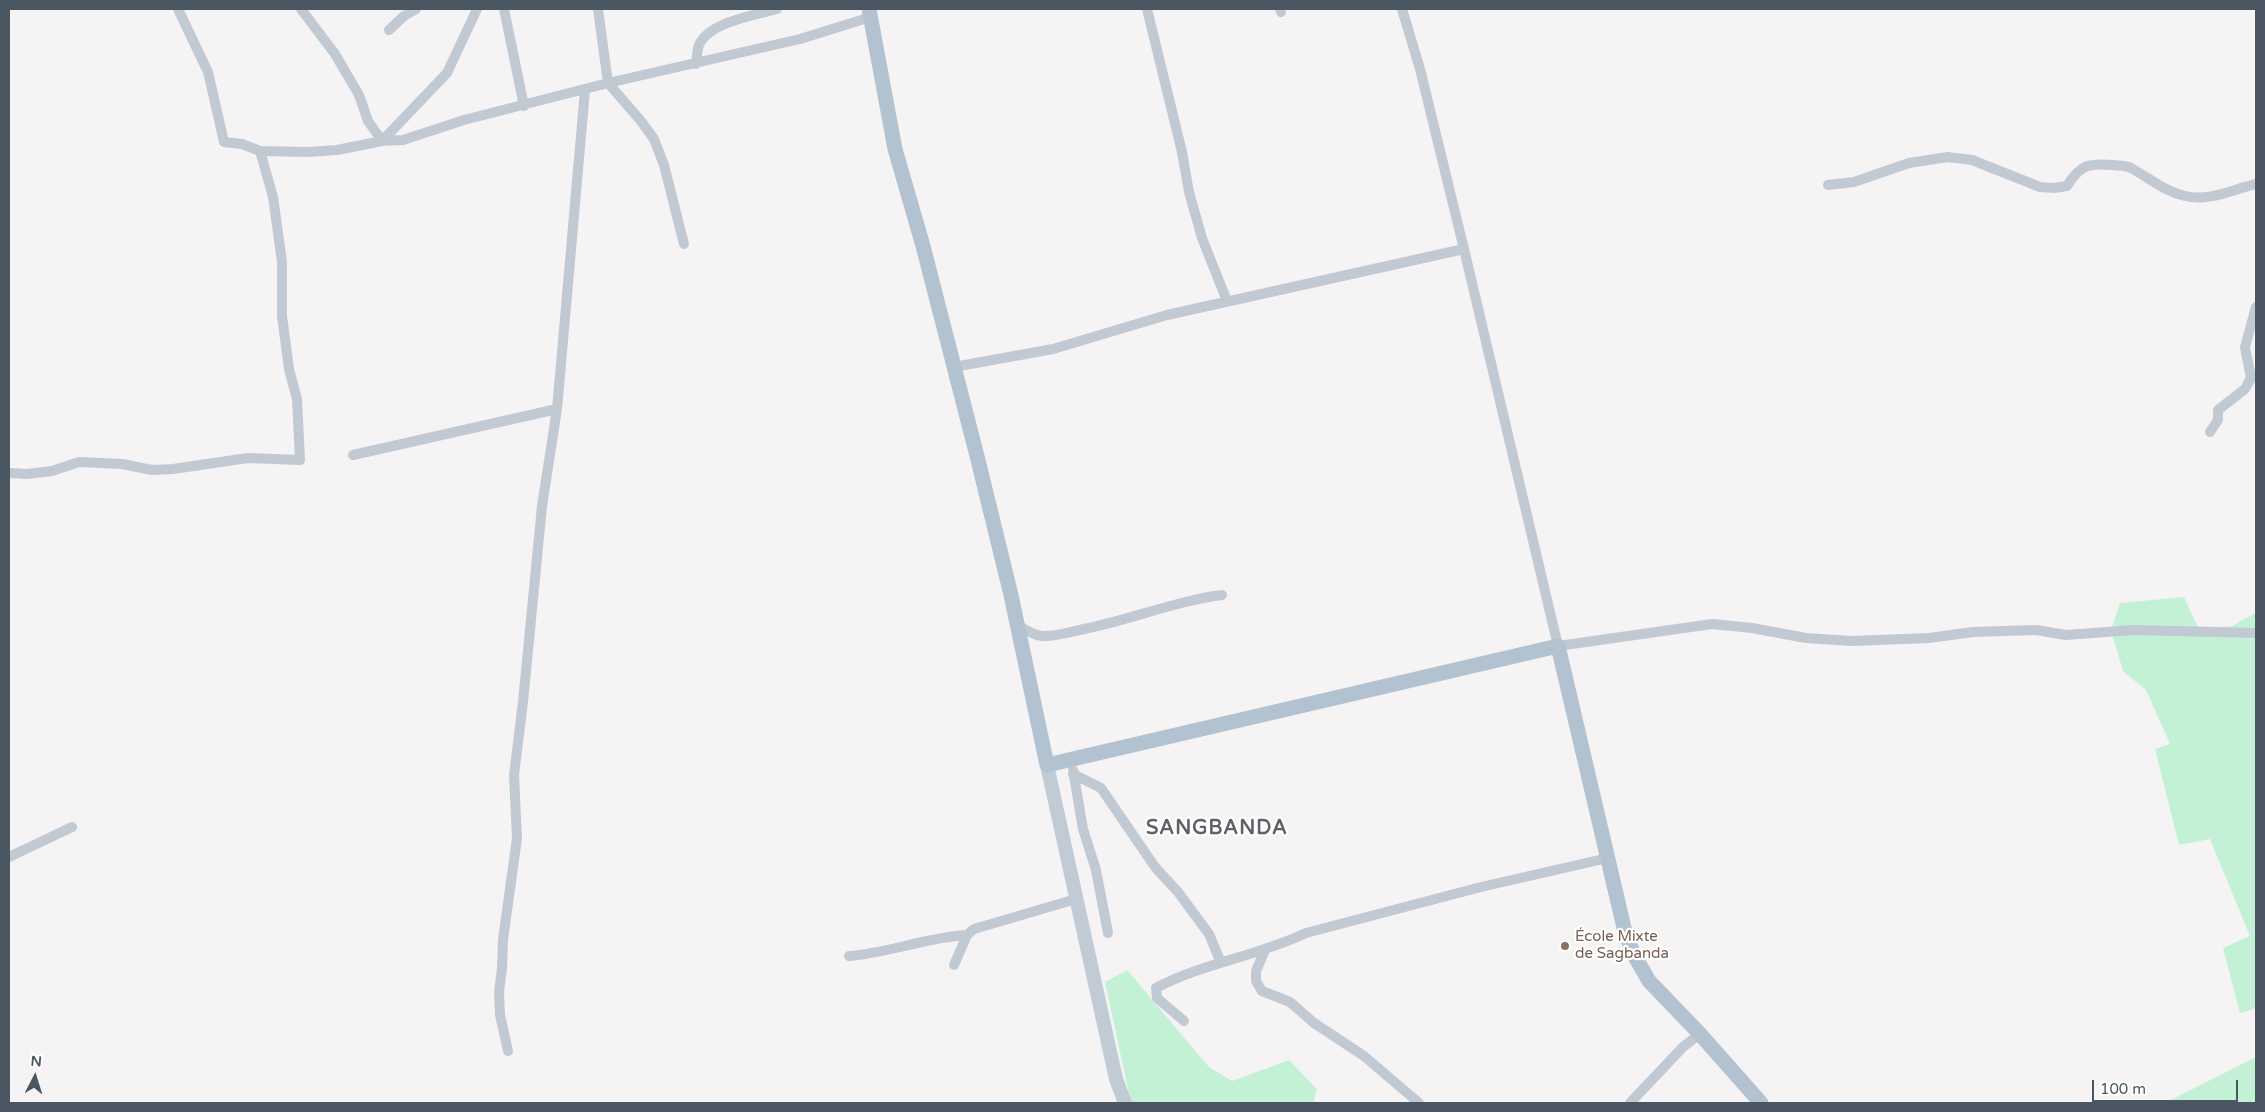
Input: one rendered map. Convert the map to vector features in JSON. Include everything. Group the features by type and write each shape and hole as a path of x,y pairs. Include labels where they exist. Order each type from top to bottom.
{"main road":[{"path":"870,13 895,149 954,367 1017,625 1047,765 1072,767 1558,646 1625,932 1634,955 1648,981 1700,1034 1761,1103"}],"street":[{"path":"178,9 208,72 224,142 242,144 260,151 337,150 382,141 403,140 464,120 608,83 800,39 870,13"},
{"path":"301,9 335,54 359,95 368,122 382,141"},
{"path":"389,30 404,16 416,9"},
{"path":"382,141 446,73 477,9"},
{"path":"504,9 524,106"},
{"path":"598,9 608,83 642,121 654,139 664,165 684,244"},
{"path":"696,64 699,45 707,34 727,23 777,9"},
{"path":"1147,9 1182,152 1189,192 1202,238 1227,301"},
{"path":"1402,9 1420,69 1558,646 1712,624 1752,628 1806,638 1852,641 1929,638 1973,632 2028,630 2066,635 2133,630 2256,633"},
{"path":"508,1051 500,1015 499,992 507,903 518,838 514,775 542,506 557,408 585,90"},
{"path":"9,473 27,474 52,471 78,462 122,464 152,470 181,468 248,458 300,460 297,399 289,369 282,316 281,254 273,197 260,151"},
{"path":"1828,185 1854,182 1910,163 1948,157 1972,160 2040,187 2054,188 2067,186 2074,174 2084,166 2099,164 2128,167 2156,185 2186,196 2217,196 2256,184"},
{"path":"954,367 1052,349 1167,315 1464,249"},
{"path":"2210,432 2218,420 2218,410 2245,389 2251,378 2245,347 2256,307"},
{"path":"353,455 557,408"},
{"path":"1017,625 1031,633 1042,636 1059,635 1115,623 1194,599 1222,596"},
{"path":"1047,765 1116,1080 1125,1103"},
{"path":"1072,767 1083,829 1096,870 1108,933"},
{"path":"1072,767 1101,788 1155,867 1178,892 1209,934 1221,963"},
{"path":"9,857 72,827"},
{"path":"1184,1021 1157,998 1156,988 1221,963 1265,950 1306,933 1481,887 1608,858"},
{"path":"850,956 869,954 926,940 967,935 982,926 1076,899"},
{"path":"954,965 967,935"},
{"path":"1265,950 1256,971 1256,981 1262,991 1290,1002 1314,1023 1364,1056 1419,1103"},
{"path":"1630,1103 1683,1047 1700,1034"}],"green space":[{"path":"2184,597 2199,630 2232,626 2256,613 2256,1008 2240,1013 2223,948 2250,936 2210,839 2179,845 2155,749 2170,744 2146,690 2123,671 2111,630 2120,603"},
{"path":"1127,970 1209,1067 1232,1081 1289,1060 1317,1089 1313,1103 1131,1103 1105,982"},
{"path":"2256,1057 2256,1103 2165,1103"}],"place":[{"name":"École Mixte de Sagbanda","path":"1565,946"}],"district":[{"name":"SANGBANDA","path":"1217,829"}]}
